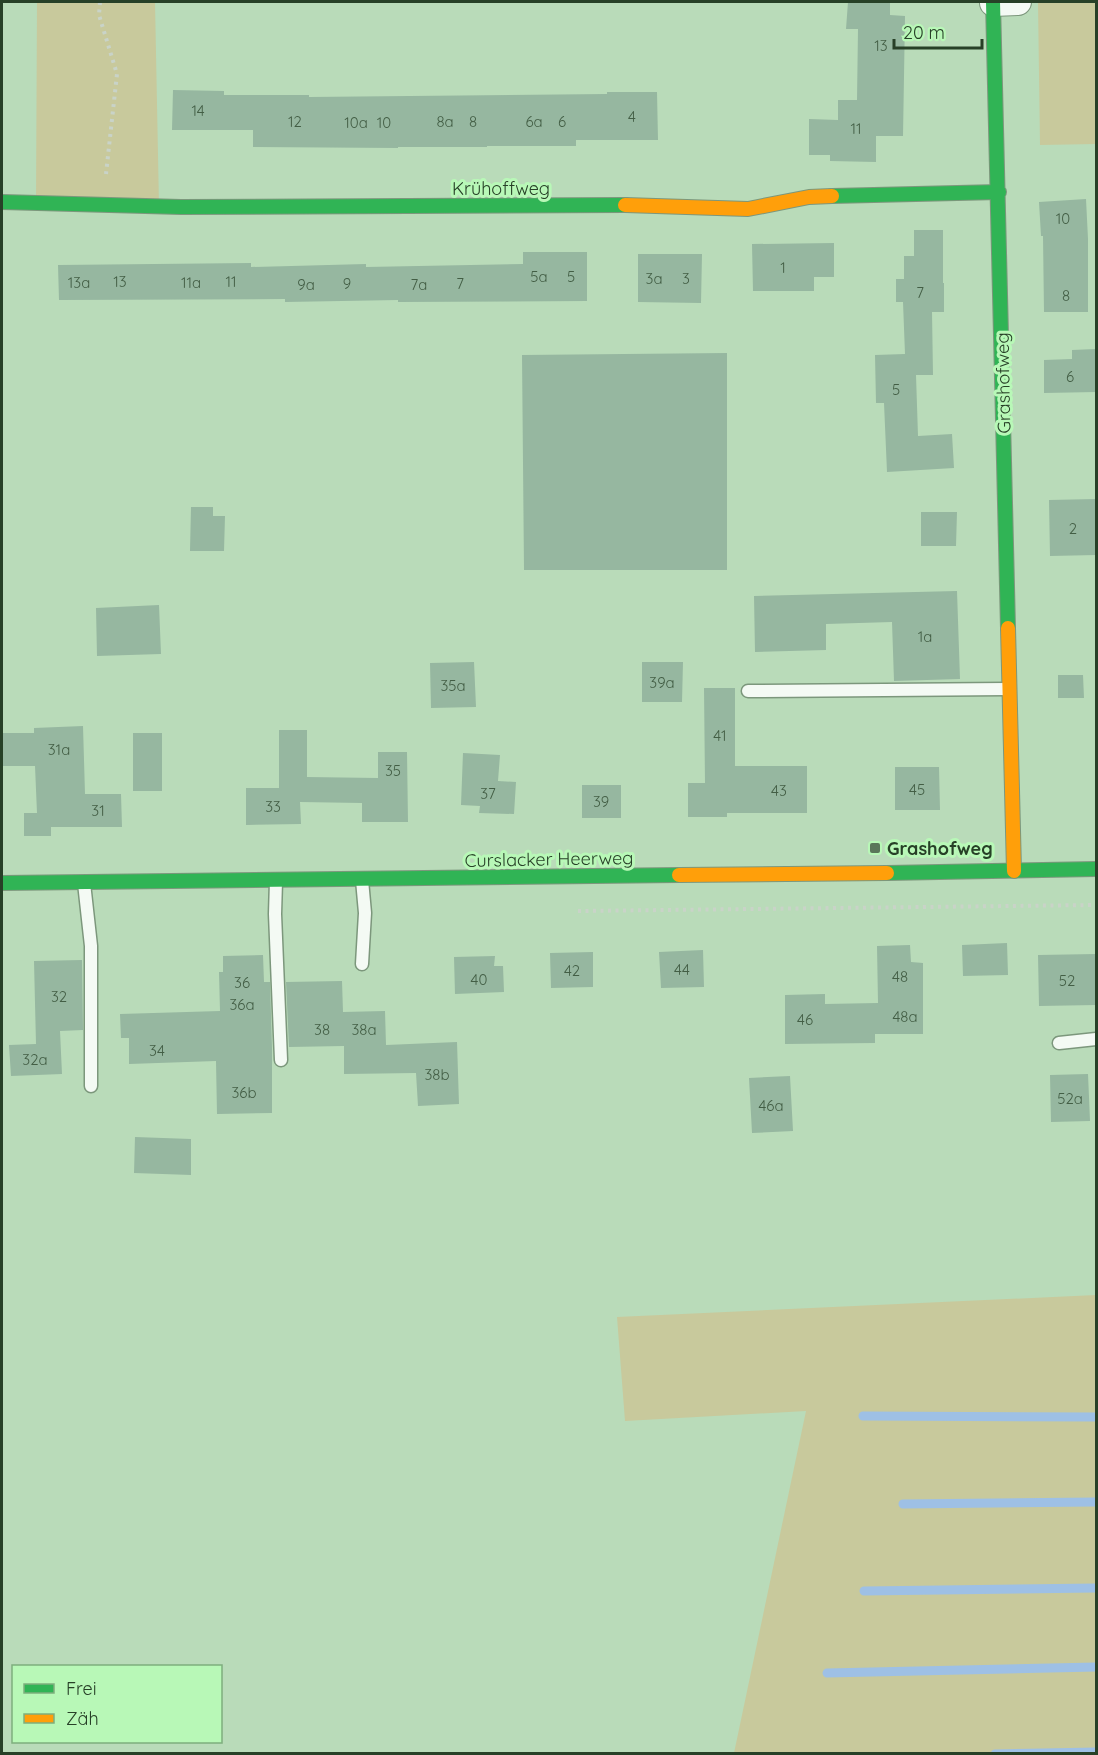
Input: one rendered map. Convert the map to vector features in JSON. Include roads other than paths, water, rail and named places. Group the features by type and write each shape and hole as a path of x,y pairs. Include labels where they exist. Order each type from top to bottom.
{"street":[{"name":"Grashofweg","path":"1014,871 993,2 1018,2"},
{"name":"Krühoffweg","path":"2,202 181,207 629,205 748,209 809,197 999,192"},
{"name":"Curslacker Heerweg","path":"2,883 1096,869"}],"lane":[{"path":"748,691 1010,688"},
{"path":"362,879 365,913 362,964"},
{"path":"276,880 275,914 281,1060"},
{"path":"83,882 91,946 91,1086"},
{"path":"1059,1043 1096,1039"}],"waterway":[{"path":"863,1416 1096,1417"},
{"path":"903,1504 1096,1502"},
{"path":"864,1591 1096,1588"},
{"path":"827,1673 1096,1667"},
{"path":"995,1754 1096,1752"}],"place":[{"name":"Grashofweg","path":"875,848"}]}
